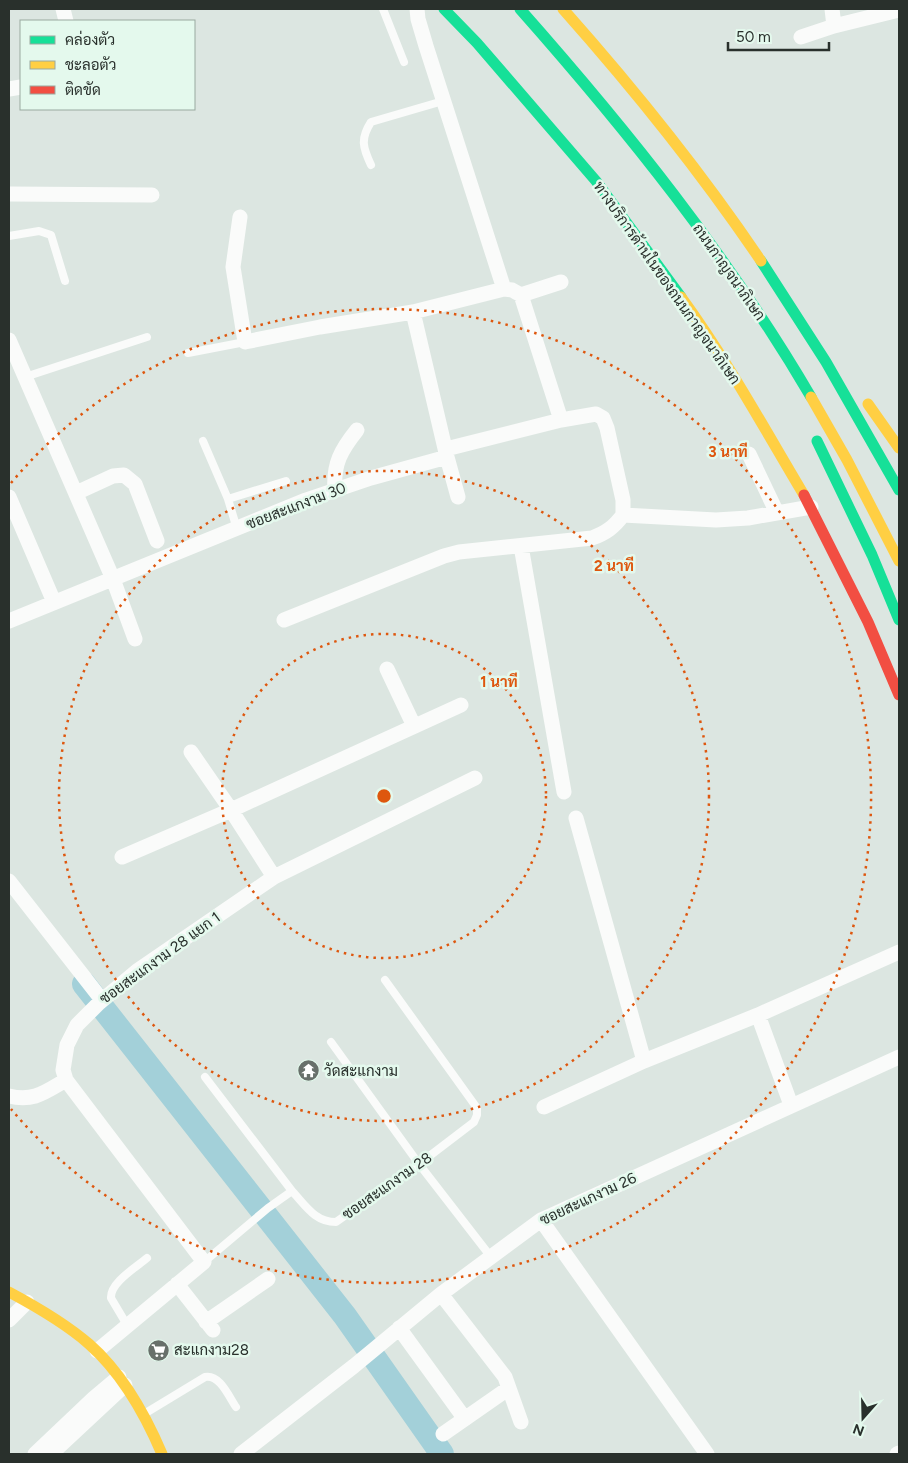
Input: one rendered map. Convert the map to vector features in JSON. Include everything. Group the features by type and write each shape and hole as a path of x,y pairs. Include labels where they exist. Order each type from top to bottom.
{"main road":[{"name":"ทางบริการด้านในของถนนกาญจนาภิเษก","path":"444,9 478,43 596,181 699,322 735,378 811,507 868,622 899,695"},
{"name":"ถนนกาญจนาภิเษก","path":"520,9 618,121 713,247 754,306 822,415 899,561"},
{"path":"562,9 636,93 688,159 778,286 848,378"},
{"path":"713,247 770,352"},
{"path":"778,286 847,396 899,490"},
{"path":"860,393 899,448"},
{"path":"811,429 850,508 899,620"},
{"path":"9,1292 27,1302 96,1350 122,1381 143,1414 162,1454"}],"street":[{"path":"417,9 421,28 504,289"},
{"path":"832,9 834,26"},
{"path":"801,37 834,26 899,10"},
{"path":"9,194 152,195"},
{"path":"240,217 233,267 245,342 320,327 413,312 504,289 512,290 520,295 561,420"},
{"path":"520,295 561,282"},
{"path":"413,312 458,497"},
{"path":"9,340 113,579 135,639"},
{"name":"ซอยสะแกงาม 30","path":"9,621 237,530 306,500 447,453 561,420 596,414 603,418 623,500 623,515"},
{"path":"335,490 335,473 338,458 344,446 357,430"},
{"path":"749,454 777,513"},
{"path":"76,493 113,476 124,474 135,484 157,541"},
{"path":"9,497 54,602"},
{"path":"284,620 444,556 474,549 592,538 614,527 623,515 716,520 811,507"},
{"path":"521,546 564,792"},
{"path":"387,669 414,726"},
{"path":"122,856 231,810 461,705"},
{"path":"191,752 274,877"},
{"name":"ซอยสะแกงาม 28 แยก 1","path":"66,1080 63,1070 70,1036 84,1017 137,971 274,877 475,778"},
{"path":"576,818 644,1061"},
{"path":"9,880 101,1001"},
{"path":"544,1107 644,1061 758,1015 899,952"},
{"path":"758,1015 791,1105"},
{"name":"ซอยสะแกงาม 26","path":"241,1454 354,1366 441,1294 541,1220 899,1057"},
{"path":"9,1096 22,1099 37,1096 66,1080 204,1262 96,1350"},
{"path":"541,1220 707,1454"},
{"path":"177,1284 209,1326 268,1279"},
{"path":"441,1294 505,1377 522,1422"},
{"path":"9,1320 27,1302"},
{"path":"399,1328 465,1420"},
{"path":"35,1454 94,1398 122,1381"},
{"path":"51,1454 122,1381"},
{"path":"443,1434 509,1388"}],"lane":[{"path":"383,9 404,62"},
{"path":"371,165 363,140 366,129 372,122 444,101"},
{"path":"9,236 39,230 51,236 65,281"},
{"path":"25,376 147,338"},
{"path":"188,353 245,342"},
{"path":"203,441 228,499 237,530"},
{"path":"228,499 286,481"},
{"name":"ซอยสะแกงาม 28","path":"205,1077 292,1191 318,1219 336,1222 419,1164 474,1122 477,1115 477,1108 385,980"},
{"path":"331,1042 419,1164 491,1257"},
{"path":"204,1262 268,1208 292,1191"},
{"path":"127,1325 110,1294 114,1285 147,1258"},
{"path":"143,1414 209,1376 217,1380 236,1407"}],"waterway":[{"path":"84,984 345,1316 442,1454"}],"traffic: fast":[{"path":"444,9 477,43 596,181 681,297"},
{"path":"520,9 599,101 675,196 746,294 811,397"},
{"path":"761,261 826,362 899,490"},
{"path":"817,441 872,555 899,620"}],"traffic: slow":[{"path":"563,9 666,132 715,195 761,261"},
{"path":"681,297 730,370 804,495"},
{"path":"811,397 847,460 899,561"},
{"path":"868,404 899,448"},
{"path":"9,1292 61,1322 101,1355 132,1395 162,1454"}],"traffic: jam":[{"path":"804,495 868,622 899,695"}],"place":[{"name":"วัดสะแกงาม","path":"308,1071"},
{"name":"สะแกงาม28","path":"158,1350"}]}
